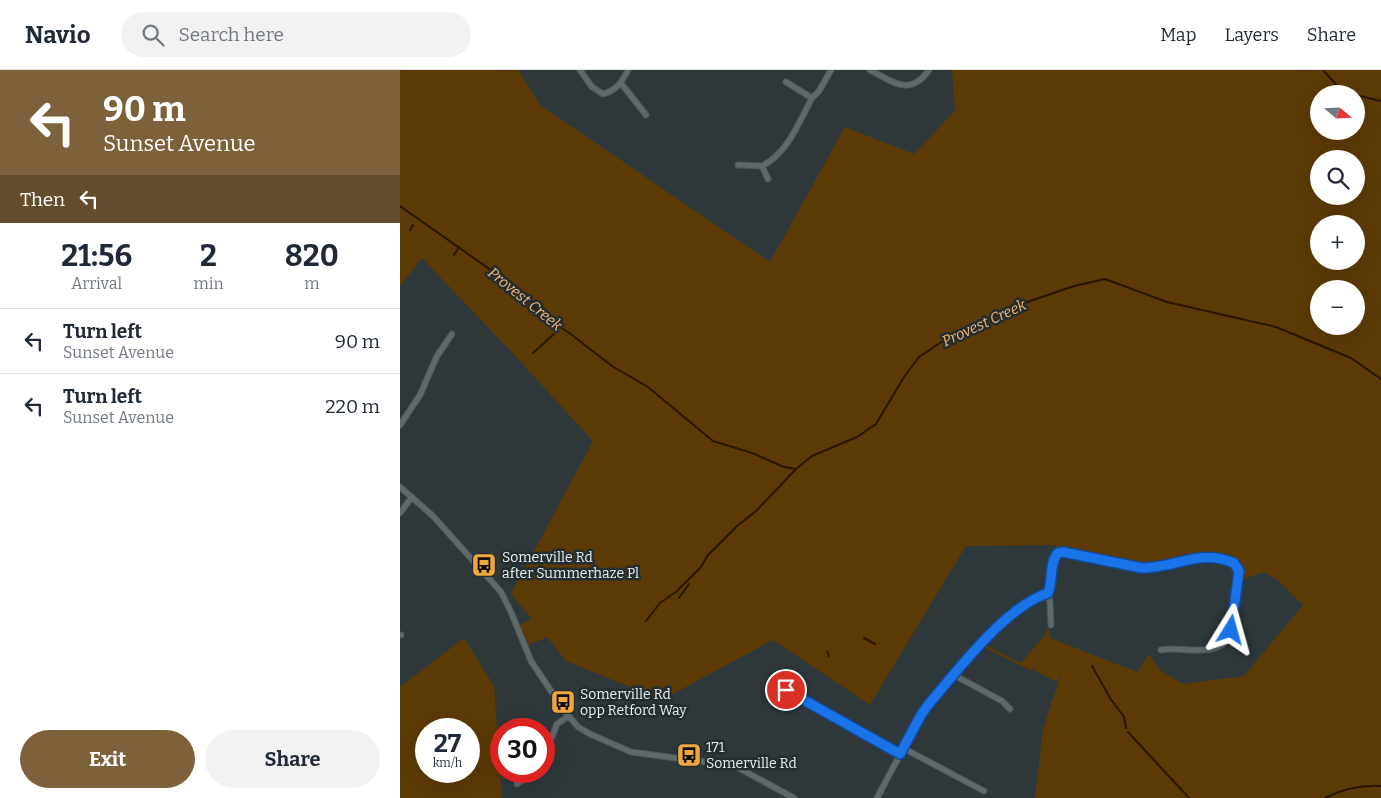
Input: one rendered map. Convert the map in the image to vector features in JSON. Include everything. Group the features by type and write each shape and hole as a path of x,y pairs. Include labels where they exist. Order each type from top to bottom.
{"street":[{"path":"580,70 592,87 603,94 610,92 621,83 628,70"},
{"path":"738,165 762,166 772,161 781,153 812,98 819,91 831,70"},
{"path":"870,70 896,84 906,86 915,84 924,78 929,70"},
{"path":"786,82 812,98"},
{"path":"621,83 646,115"},
{"path":"762,166 768,179"},
{"path":"400,425 420,395 436,356 452,334"},
{"path":"400,487 433,516 501,592 531,662 575,724 586,732 631,752 735,766 794,798"},
{"path":"400,512 412,497"},
{"path":"1051,625 1048,593 1052,584 1053,560 1058,553 1063,552 1142,568 1154,568 1198,557 1218,557 1238,566 1238,580 1231,630 1221,646 1205,650 1169,648 1161,650"},
{"path":"877,798 921,715 954,675 1011,614 1048,593"},
{"path":"954,675 1002,701 1010,709"},
{"path":"786,690 900,754"},
{"path":"555,729 557,724 568,716"},
{"path":"903,748 984,791"}],"shaded area":[{"path":"400,70 518,70 540,105 770,262 845,127 914,154 955,111 952,70 1381,70 1381,798 1035,798 1043,729 1061,674 1056,682 1034,670 1039,660 1032,671 982,646 984,644 1021,663 1048,629 1050,630 1050,638 1137,672 1149,654 1160,670 1183,684 1244,676 1303,605 1278,580 1264,572 1238,581 1235,562 1228,556 1218,554 1206,554 1146,568 1134,567 1091,555 1057,552 1056,545 966,546 870,705 773,640 662,700 566,661 547,637 527,646 518,626 532,619 511,594 593,441 422,258 400,286"},
{"path":"464,638 494,686 496,718 490,718 490,783 501,783 502,798 400,798 400,687"}],"waterway":[{"path":"1323,70 1337,85"},
{"path":"1365,97 1381,101"},
{"name":"Provest Creek","path":"400,206 522,292 545,318 568,332 612,366 648,387 713,441 752,453 784,467 796,469 812,456 857,437 876,424 904,377 919,357 955,333 1030,301 1074,286 1105,279 1167,302 1276,327 1351,358 1381,379"},
{"path":"410,230 413,225"},
{"path":"454,255 459,247"},
{"path":"533,353 554,334"},
{"path":"646,621 660,603 677,591 701,567 708,555 737,526 756,511 796,469"},
{"path":"679,598 689,584"},
{"path":"864,638 875,644"},
{"path":"827,652 829,656"},
{"path":"1092,666 1110,698 1124,717 1126,728"},
{"path":"1128,732 1189,798"},
{"path":"1325,798 1352,788 1381,786"}],"place":[{"name":"Somerville Rd after Summerhaze Pl","path":"484,565"},
{"name":"Somerville Rd opp Retford Way","path":"563,702"},
{"name":"171 Somerville Rd","path":"689,755"}],"route":[{"path":"786,690 900,754 928,705 982,644 1016,610 1048,593 1052,584 1053,560 1058,553 1063,552 1142,568 1154,568 1204,556 1218,557 1234,563 1238,566 1239,571 1231,630"}]}
